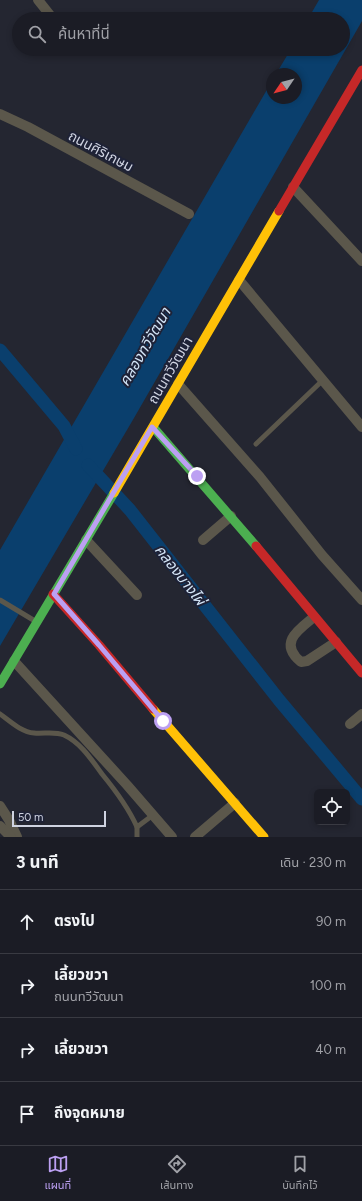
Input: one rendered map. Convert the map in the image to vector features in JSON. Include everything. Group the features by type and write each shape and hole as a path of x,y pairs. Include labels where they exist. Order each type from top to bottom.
{"main road":[{"name":"ถนนทวีวัฒนา","path":"0,684 362,70"},
{"path":"152,427 231,516 362,673"},
{"path":"54,594 264,837"}],"street":[{"path":"38,0 48,12"},
{"path":"354,84 362,92"},
{"name":"ถนนศิริเกษม","path":"0,114 28,127 68,150 189,214"},
{"path":"293,187 362,261"},
{"path":"238,280 362,427"},
{"path":"178,384 260,477 322,555 362,600"},
{"path":"203,540 231,516"},
{"path":"86,540 137,595"},
{"path":"314,617 291,638 291,648 296,658 301,662 307,661 336,642"},
{"path":"14,661 172,837"},
{"path":"350,724 362,714"},
{"path":"195,837 235,804"},
{"path":"0,806 17,837"},
{"path":"0,826 11,837"}],"lane":[{"path":"256,444 323,380"},
{"path":"0,600 37,623"},
{"path":"0,714 24,731 34,733 49,732 63,735 76,742 86,752 123,801 137,827 137,837"},
{"path":"137,827 153,815"}],"water":[{"path":"319,0 362,0 362,21 350,42 350,12 312,12"},
{"name":"คลองทวีวัฒนา","path":"287,56 342,56 134,418 0,646 0,550 266,91 266,104 302,104 302,68 280,68"}],"waterway":[{"name":"คลองบางไผ่","path":"0,350 64,426 76,449"},
{"name":"คลองบางไผ่","path":"88,465 130,510 279,700 362,799"}],"traffic: fast":[{"path":"153,427 256,546"},
{"path":"0,684 114,493"}],"traffic: slow":[{"path":"114,493 279,211"},
{"path":"153,709 264,837"}],"traffic: jam":[{"path":"279,211 362,70"},
{"path":"256,546 362,673"},
{"path":"53,594 99,645 153,709"}],"route":[{"path":"163,721 54,594 152,427 197,476"}]}
